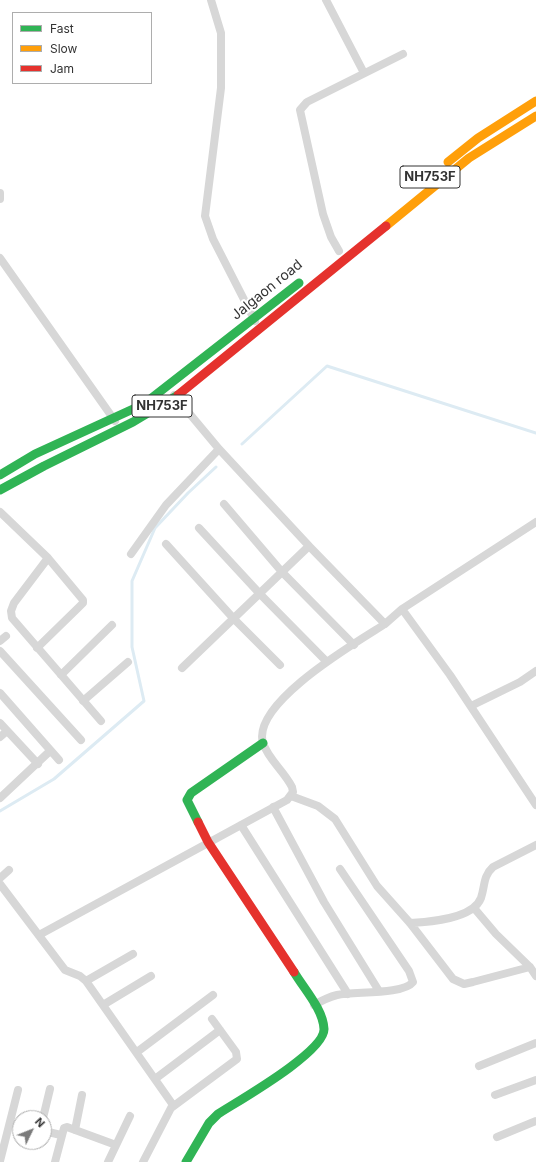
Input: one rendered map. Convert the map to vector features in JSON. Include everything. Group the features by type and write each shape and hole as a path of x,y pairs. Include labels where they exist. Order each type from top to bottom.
{"main road":[{"name":"NH753F","path":"450,174 443,166 478,138 536,101"},
{"name":"NH753F","path":"0,490 32,470 119,430 176,397 469,158 536,116"},
{"name":"Jalgaon road","path":"0,475 35,454 144,404 168,387 301,281"},
{"path":"186,1162 209,1123 218,1114 306,1055 322,1038 323,1029 314,1004 208,842 188,803 188,796 263,743"}],"street":[{"path":"211,0 221,33 221,88 205,216 213,239 254,318 261,328"},
{"path":"326,0 364,73"},
{"path":"340,251 331,237 323,214 300,110 307,102 403,54"},
{"path":"0,193 0,199"},
{"path":"0,258 113,419 119,430"},
{"path":"168,387 219,449 309,546 385,624"},
{"path":"131,554 166,505 219,449"},
{"path":"224,504 282,572 354,645"},
{"path":"0,512 48,558 82,597 83,603 37,648"},
{"path":"39,935 241,825 291,796 293,792 290,782 263,743 264,726 276,706 290,690 327,662 385,624 402,609 536,522"},
{"path":"199,528 260,594 327,662"},
{"path":"166,544 234,619 280,665"},
{"path":"182,668 309,546"},
{"path":"48,558 14,603 11,611 14,622 101,721"},
{"path":"402,609 471,706 536,804"},
{"path":"61,675 112,625"},
{"path":"0,651 81,740"},
{"path":"83,701 128,662"},
{"path":"471,706 520,682 536,671"},
{"path":"0,694 59,760"},
{"path":"0,723 38,764"},
{"path":"0,737 7,731"},
{"path":"0,798 38,764 50,751"},
{"path":"291,796 328,811 335,819 377,886 410,923 453,979 458,982 473,982 530,967"},
{"path":"273,807 324,902 379,991"},
{"path":"241,825 348,994"},
{"path":"410,923 428,922 468,912 474,908 481,898 485,876 493,867 536,845"},
{"path":"314,1004 338,995 406,987 412,984 413,978 340,869"},
{"path":"0,878 9,870"},
{"path":"0,884 66,970 80,976 86,981 173,1105"},
{"path":"474,908 496,934 530,967 536,976"},
{"path":"86,981 133,954"},
{"path":"103,1005 151,976"},
{"path":"137,1052 213,995"},
{"path":"143,1162 167,1113 173,1105 237,1059 236,1052 212,1019"},
{"path":"155,1079 220,1030"},
{"path":"479,1066 536,1043"},
{"path":"494,1095 536,1080"},
{"path":"45,1110 50,1089"},
{"path":"0,1161 18,1090"},
{"path":"75,1130 82,1095"},
{"path":"108,1162 130,1116"},
{"path":"497,1137 536,1121"},
{"path":"55,1162 64,1128 75,1130 116,1145"},
{"path":"52,1134 61,1136"}],"waterway":[{"path":"242,444 327,366 536,433"},
{"path":"0,811 54,779 144,701 132,647 132,581 155,528 188,493 216,467"}],"traffic: fast":[{"path":"0,475 35,454 144,404 299,283"},
{"path":"0,490 44,466 133,422 178,395"},
{"path":"198,822 187,800 191,793 263,743"},
{"path":"186,1162 209,1123 218,1114 296,1063 321,1039 324,1029 320,1014 294,972"}],"traffic: slow":[{"path":"448,162 478,138 536,101"},
{"path":"386,226 469,158 536,116"}],"traffic: jam":[{"path":"178,395 386,226"},
{"path":"198,822 208,842 294,972"}]}
